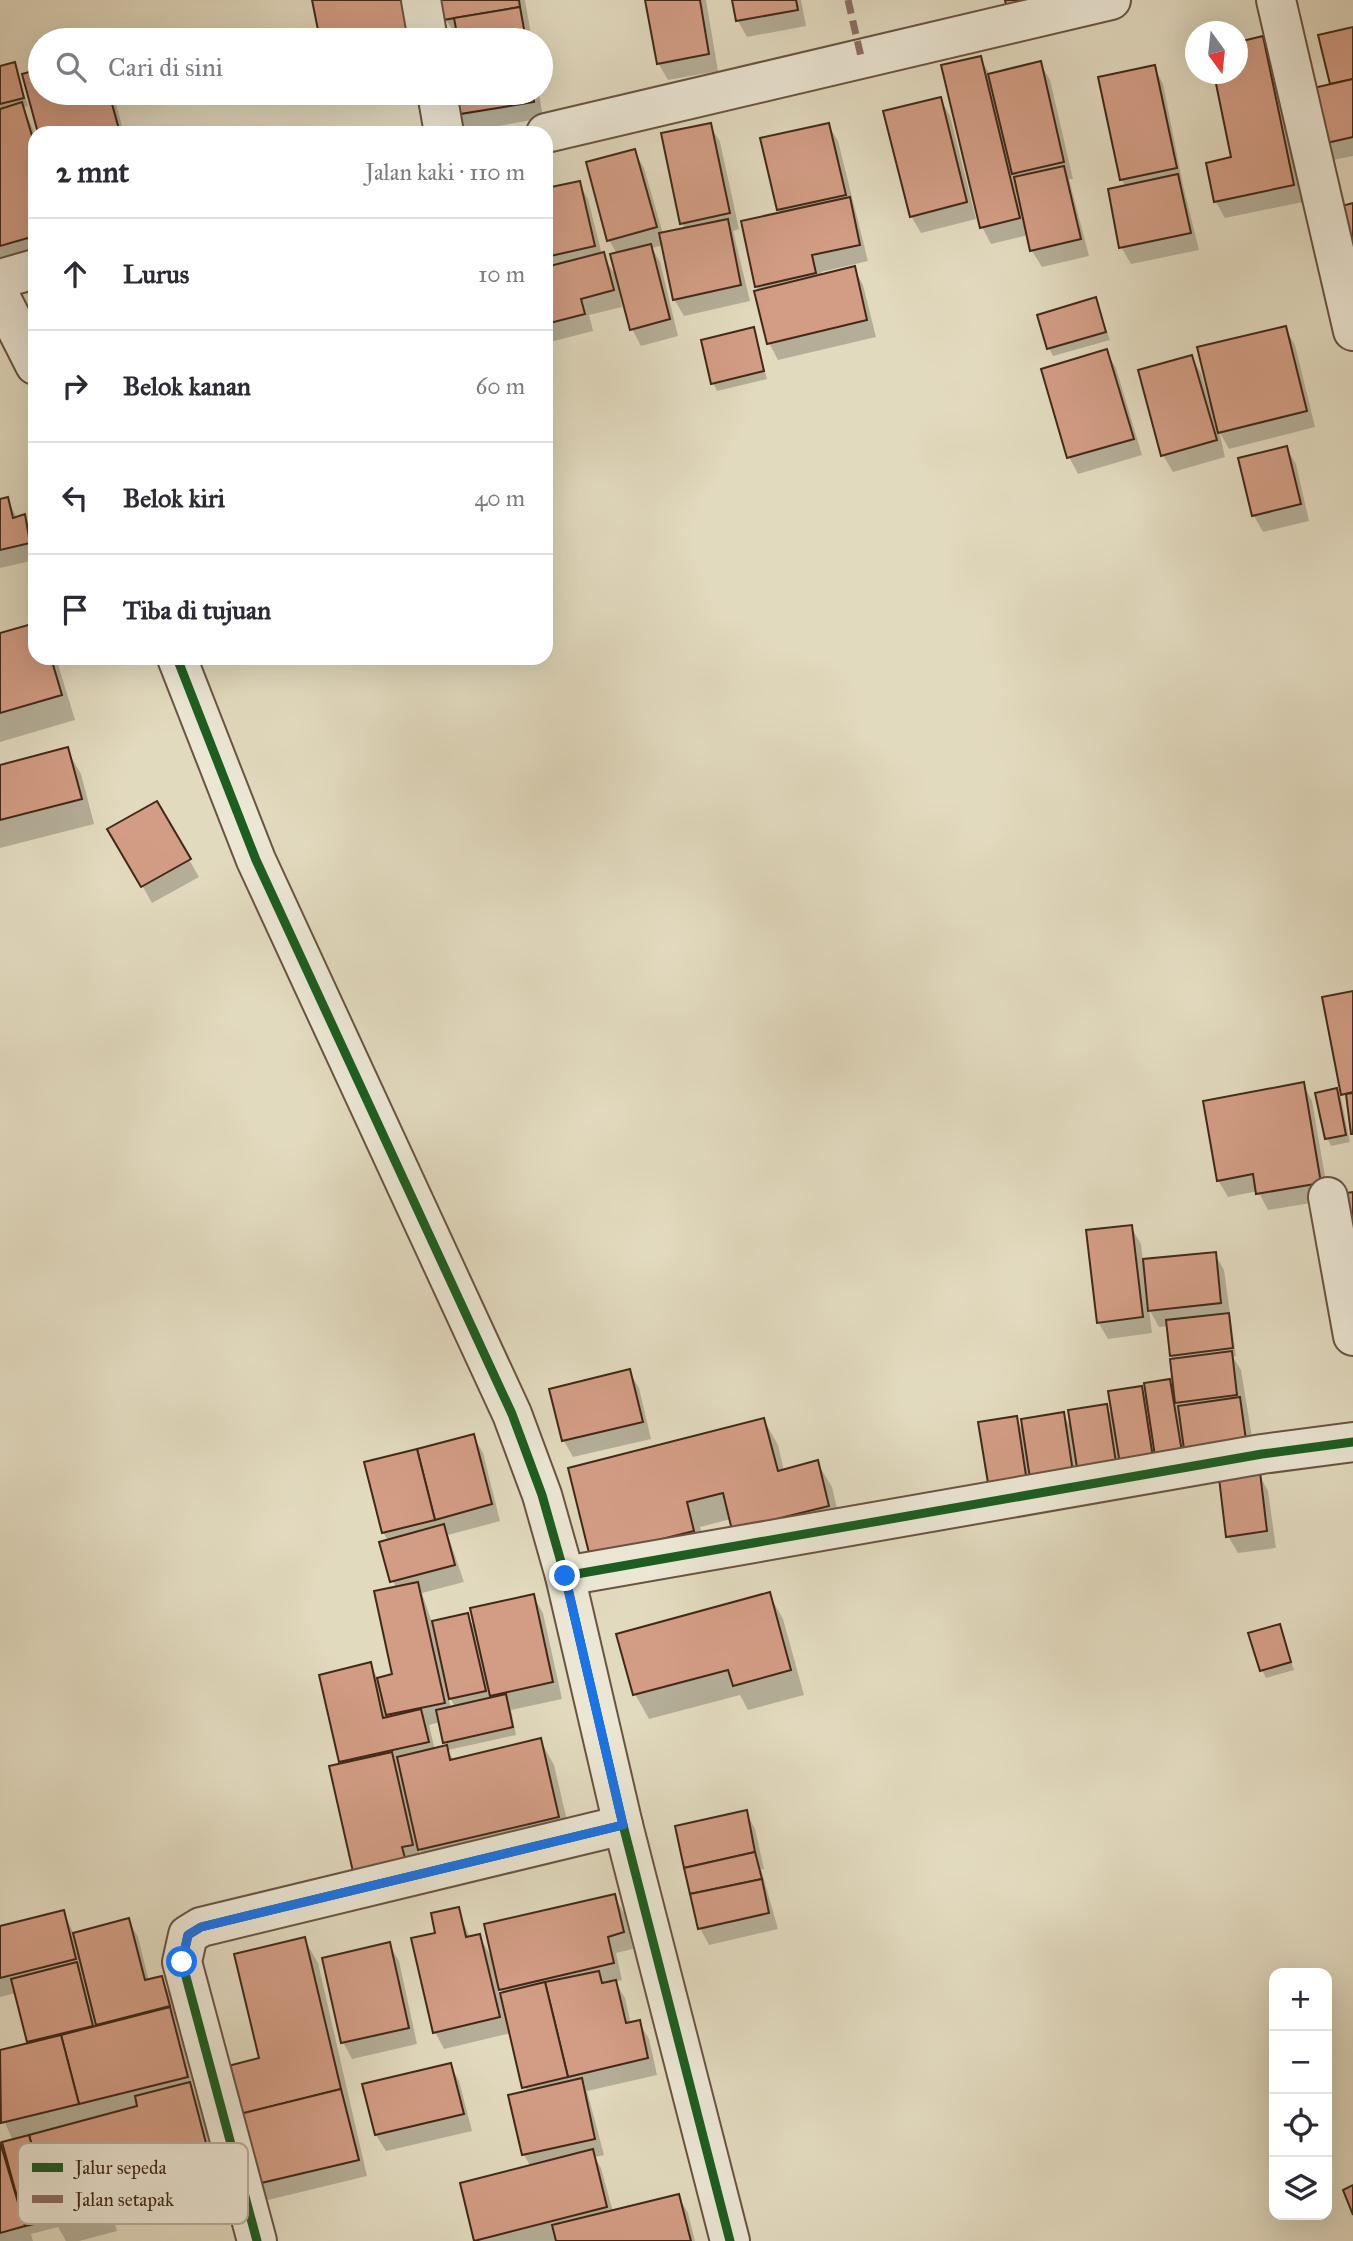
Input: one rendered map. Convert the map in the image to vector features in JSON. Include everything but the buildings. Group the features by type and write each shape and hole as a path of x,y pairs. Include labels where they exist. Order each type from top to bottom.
{"street":[{"path":"421,0 426,28"},
{"path":"553,131 1111,0"},
{"path":"1276,0 1353,331"},
{"path":"439,105 443,126"},
{"path":"0,279 28,271"},
{"path":"0,296 28,351"},
{"path":"180,665 256,860 512,1414 542,1495 565,1576 623,1825 730,2241"},
{"path":"1328,1198 1353,1336"},
{"path":"565,1576 1262,1454 1353,1442"},
{"path":"231,2143 182,1962 188,1935 201,1927 623,1825"},
{"path":"248,2208 257,2241"}],"marked path":[{"path":"848,0 862,61"}],"cycle path":[{"path":"180,665 256,860 512,1414 542,1495 565,1576 623,1825 730,2241"},
{"path":"565,1576 1262,1454 1353,1442"},
{"path":"231,2143 182,1962 188,1935 201,1927 623,1825"},
{"path":"248,2208 257,2241"}],"route":[{"path":"182,1962 184,1943 188,1935 201,1927 623,1825 565,1576"}]}
